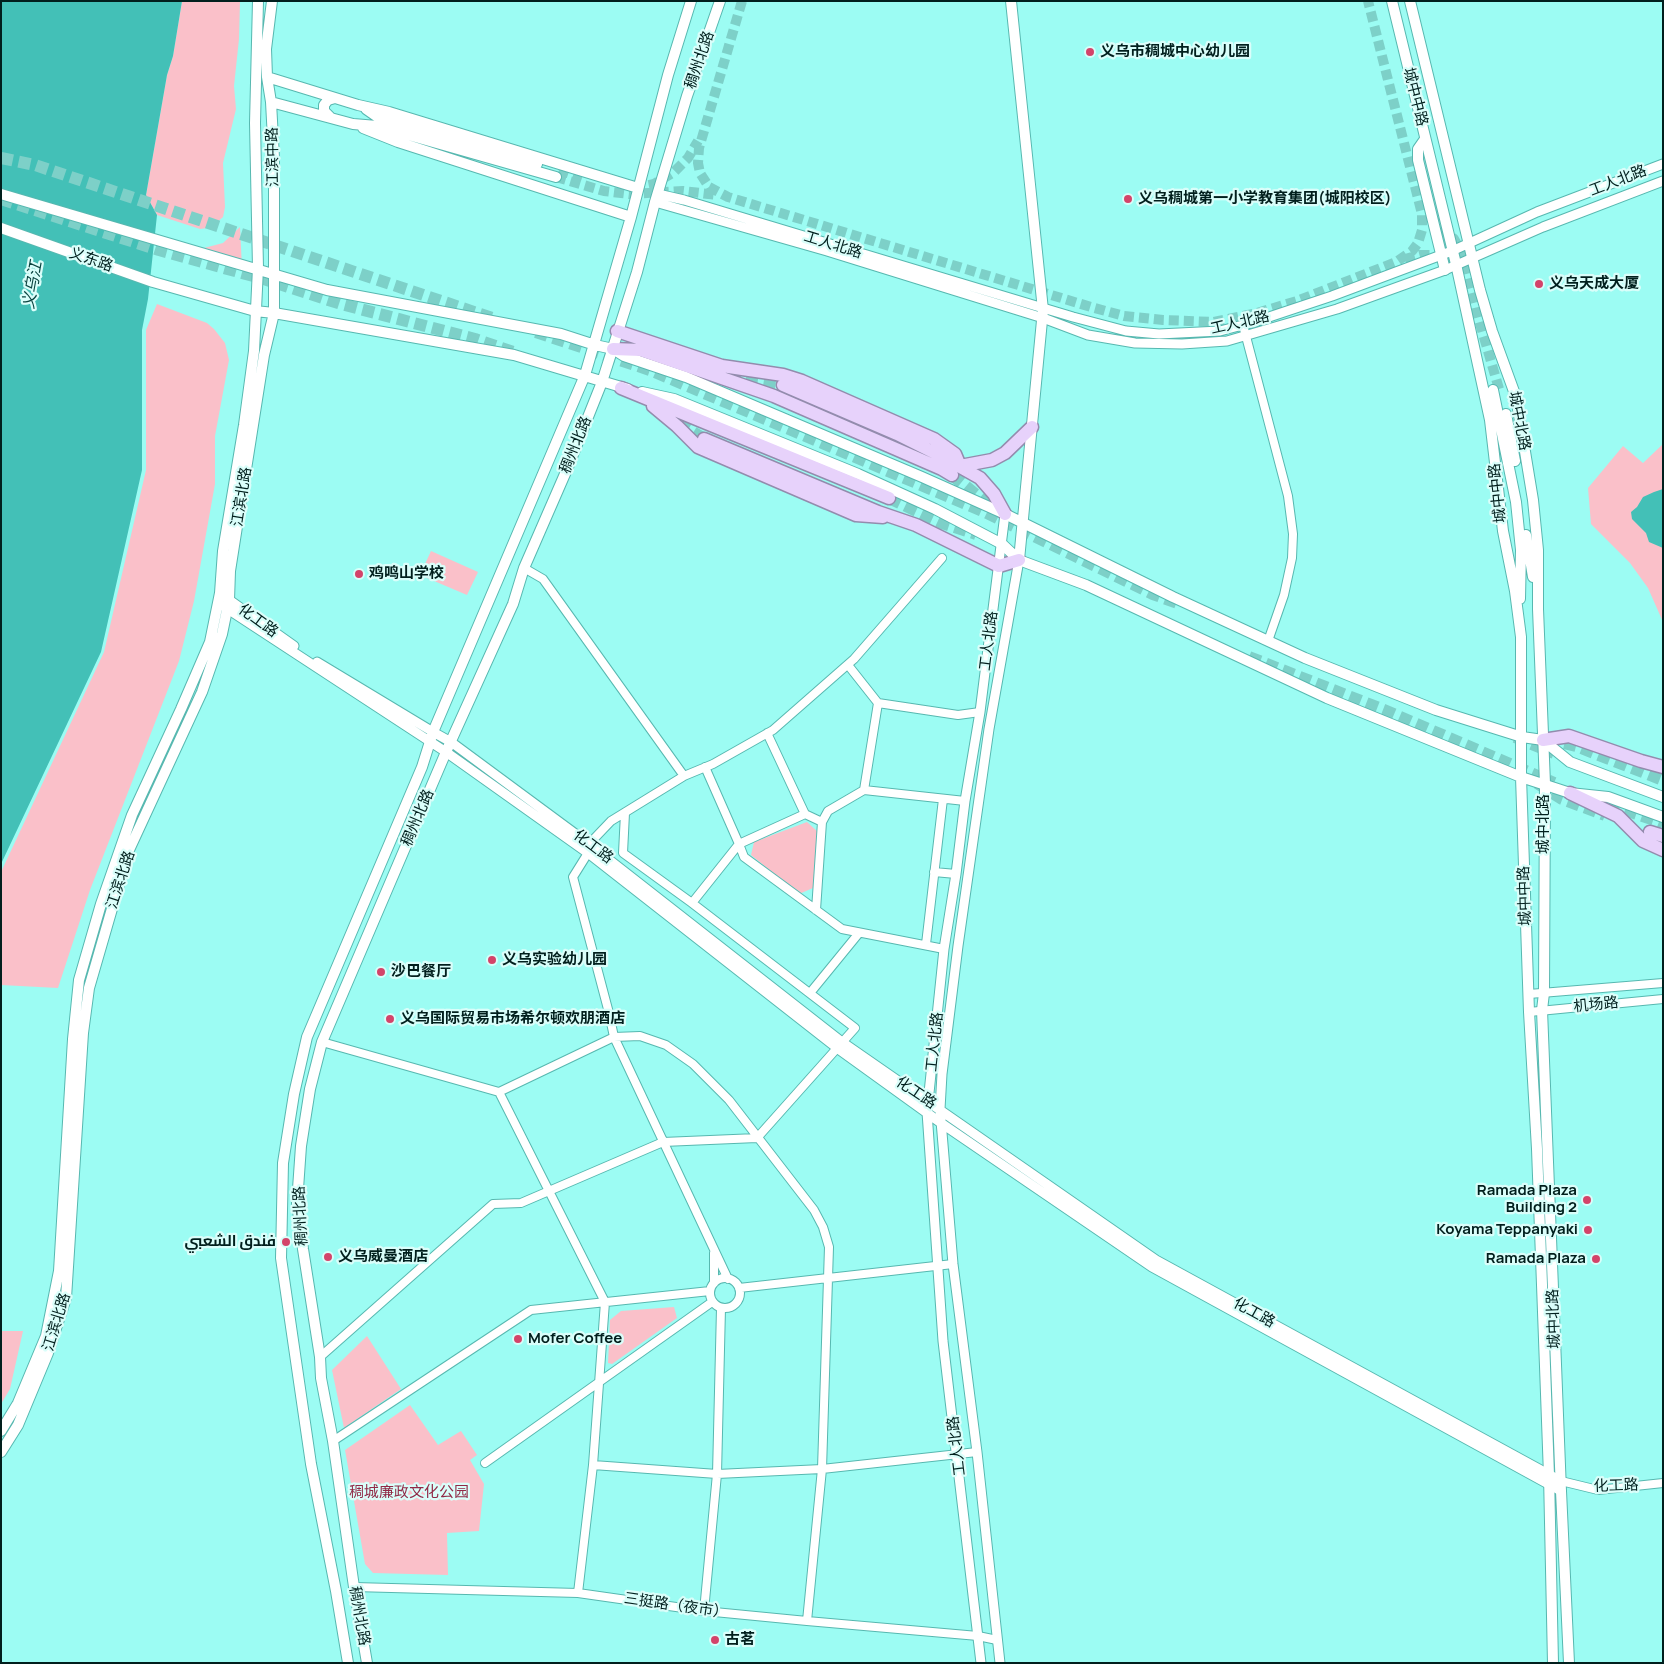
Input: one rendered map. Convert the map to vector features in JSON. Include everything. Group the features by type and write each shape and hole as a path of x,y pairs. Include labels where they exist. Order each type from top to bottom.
{"highway":[{"path":"617,331 722,366 784,375 802,381 934,439 955,454 956,471"},
{"path":"613,349 641,350 774,396 956,471 980,478 994,494 1006,514"},
{"path":"783,385 897,434 956,471 992,460 1005,453 1032,427"},
{"path":"621,388 889,498"},
{"path":"641,396 677,426 698,447 856,515 876,518 892,516"},
{"path":"704,439 878,512 916,525 999,566 1018,560"},
{"path":"1543,740 1569,736 1663,768"},
{"path":"1570,793 1618,816 1643,841 1663,850"},
{"path":"1650,832 1663,836"}],"main road":[{"name":"江滨中路","path":"255,311 258,268 255,123 258,1"},
{"name":"江滨中路","path":"272,1 266,49 274,158 274,313"},
{"name":"稠州北路","path":"348,1663 311,1464 281,1258 283,1163 294,1094 307,1037 585,376 632,217 668,75 691,1"},
{"name":"稠州北路","path":"367,1663 333,1441 321,1378 320,1357 297,1203 301,1146 310,1089 322,1042 446,752 513,604 524,568 568,467 602,382 637,272 656,198 687,96 720,1"},
{"path":"1011,1 1043,313 1018,560 1086,585 1328,698 1521,777 1570,793 1608,796 1663,817"},
{"name":"城中中路","path":"1392,1 1456,264 1490,420 1503,531 1519,619 1521,637 1521,777 1529,994"},
{"name":"城中北路","path":"1410,1 1480,290 1492,331 1516,397 1533,500 1538,550 1544,784 1544,993 1542,1010 1569,1663"},
{"path":"267,77 638,188"},
{"path":"331,118 324,111 324,105 328,100 335,98"},
{"path":"271,102 353,124 398,142 632,217"},
{"path":"353,124 377,126 557,174 376,116 358,105"},
{"path":"1425,139 1418,149 1418,160 1445,270"},
{"path":"1,194 154,240 258,268 327,290 561,334 613,349 624,356 695,381 1006,514 1172,597 1305,658 1436,710 1522,737 1543,740 1570,762 1663,797"},
{"name":"义东路","path":"1,228 153,282 255,311 514,355 621,388 674,399 858,474 935,509 1002,544 1018,560"},
{"name":"江滨北路","path":"1,1431 18,1403 46,1336 59,1271 72,1039 79,980 101,904 132,816 182,709 210,642 244,425 254,351 255,311"},
{"name":"江滨北路","path":"1,1452 18,1425 48,1353 66,1298 83,1033 88,988 129,850 202,692 222,634 228,605 230,571 264,355 274,313"},
{"path":"1519,619 1522,576 1516,502 1496,389 1514,451 1526,542 1538,605"},
{"name":"城中北路","path":"1529,994 1550,1480 1553,1663"}],"street":[{"name":"工人北路","path":"1043,313 1126,331 1159,334 1220,331 1332,296 1452,251 1537,212 1663,164"},
{"name":"工人北路","path":"1043,313 1088,334 1135,343 1191,344 1227,341 1337,309 1445,270 1543,227 1663,181"},
{"path":"656,198 827,252 1043,313"},
{"path":"1243,325 1288,496 1293,534 1292,558 1284,595 1268,641"},
{"name":"工人北路","path":"981,1663 958,1454 943,1341 927,1112 944,949 980,712 1006,514"},
{"path":"728,1279 614,1037 610,1013 573,877 589,848 611,821 684,776 705,767 768,733 848,665 942,558"},
{"name":"工人北路","path":"1000,1663 954,1264 940,1109 942,1074 958,946 989,729 1018,560"},
{"path":"524,568 543,579 684,776"},
{"name":"化工路","path":"218,597 432,738 446,752 589,848"},
{"path":"848,665 878,703 958,714 980,712"},
{"path":"864,790 878,703"},
{"path":"768,733 805,814 822,822"},
{"name":"化工路","path":"432,738 451,742 927,1112 1152,1267 1561,1486 1598,1490 1663,1484"},
{"path":"705,767 744,857 842,930 926,944 944,949"},
{"path":"816,910 822,822 828,811 864,790 965,801"},
{"path":"926,944 943,799"},
{"path":"320,1357 493,1204 521,1203 663,1142 757,1138 855,1028 623,852 625,812"},
{"path":"692,903 739,844 805,814"},
{"path":"934,872 956,874"},
{"path":"810,994 859,933"},
{"name":"机场路","path":"1529,994 1663,983"},
{"name":"机场路","path":"1529,1012 1663,999"},
{"path":"322,1042 499,1092 614,1037 640,1036 666,1046 693,1064 729,1100 814,1210 824,1227 829,1248 822,1469 807,1621"},
{"name":"化工路","path":"840,1045 940,1109 1156,1260 1550,1480"},
{"path":"499,1092 605,1302 593,1466 578,1593"},
{"path":"714,1251 714,1283 710,1291 712,1302 721,1308 730,1307 737,1302 739,1288 736,1284 723,1278 714,1283"},
{"path":"739,1288 954,1264"},
{"path":"333,1441 531,1310 710,1291"},
{"path":"485,1463 712,1302"},
{"path":"704,1611 717,1474 721,1308"},
{"path":"593,1466 717,1474 822,1469 977,1452"},
{"name":"三挺路（夜市）","path":"354,1587 578,1593 704,1611 978,1636 997,1640"}],"green space":[{"path":"182,1 240,1 239,39 234,86 236,109 223,163 225,207 223,217 215,224 200,229 157,215 146,195"},
{"path":"240,227 242,268 240,269 204,248 223,243"},
{"path":"157,304 207,323 225,343 229,360 215,436 215,484 194,601 179,661 90,890 58,988 1,985 1,872 104,652 146,470 146,330"},
{"path":"1663,444 1663,622 1648,588 1630,563 1591,524 1588,488 1623,446 1643,463"},
{"path":"431,551 478,572 467,595 420,575"},
{"path":"807,822 818,832 813,888 799,894 751,855 754,842"},
{"path":"674,1307 677,1318 612,1364 608,1363 610,1320 621,1311"},
{"path":"1,1331 23,1331 10,1389 1,1404"},
{"path":"367,1336 401,1389 344,1428 332,1370"},
{"name":"稠城廉政文化公园","path":"410,1405 438,1445 461,1431 477,1455 470,1460 484,1484 479,1531 447,1533 448,1575 373,1573 365,1564 345,1450"}],"water":[{"name":"义乌江","path":"1,1 182,1 146,195 157,215 148,299 142,330 142,470 101,652 1,864"},
{"path":"1663,489 1663,548 1649,542 1646,533 1632,519 1631,512 1637,507 1643,497"}],"tunnel":[{"path":"742,1 699,148 698,163 700,173 709,187 728,197 1124,316 1214,322 1257,313 1297,301 1396,262 1412,251 1418,243 1422,230 1422,214 1368,1"},
{"path":"634,188 654,184 674,172 688,158 698,141"},
{"path":"1,158 35,165 495,319"},
{"path":"559,170 582,178"},
{"path":"556,177 604,191 629,194 683,191 717,195"},
{"path":"1,199 159,250 264,279 341,304 475,339 516,353"},
{"path":"1430,217 1454,239 1462,253 1499,389"},
{"path":"1405,259 1420,255 1431,255 1447,260 1458,272"},
{"path":"536,332 650,370 985,512 1153,594 1180,604"},
{"path":"728,377 783,385"},
{"path":"678,423 704,439"},
{"path":"952,475 991,507"},
{"path":"889,498 942,523 976,534"},
{"path":"1249,657 1384,710 1554,783"},
{"path":"1515,737 1554,753"},
{"path":"1547,739 1576,746 1663,780"},
{"path":"1537,783 1562,799 1605,815"},
{"path":"1591,798 1663,823"}],"place":[{"name":"义乌市稠城中心幼儿园","path":"1090,52"},
{"name":"义乌稠城第一小学教育集团(城阳校区)","path":"1128,199"},
{"name":"义乌天成大厦","path":"1539,284"},
{"name":"鸡鸣山学校","path":"359,574"},
{"name":"义乌实验幼儿园","path":"492,960"},
{"name":"沙巴餐厅","path":"381,972"},
{"name":"义乌国际贸易市场希尔顿欢朋酒店","path":"390,1019"},
{"name":"Ramada Plaza Building 2","path":"1587,1200"},
{"name":"Koyama Teppanyaki","path":"1588,1230"},
{"name":"فندق الشعبي","path":"286,1242"},
{"name":"义乌威曼酒店","path":"328,1257"},
{"name":"Ramada Plaza","path":"1596,1259"},
{"name":"Mofer Coffee","path":"518,1339"},
{"name":"古茗","path":"715,1640"}]}
